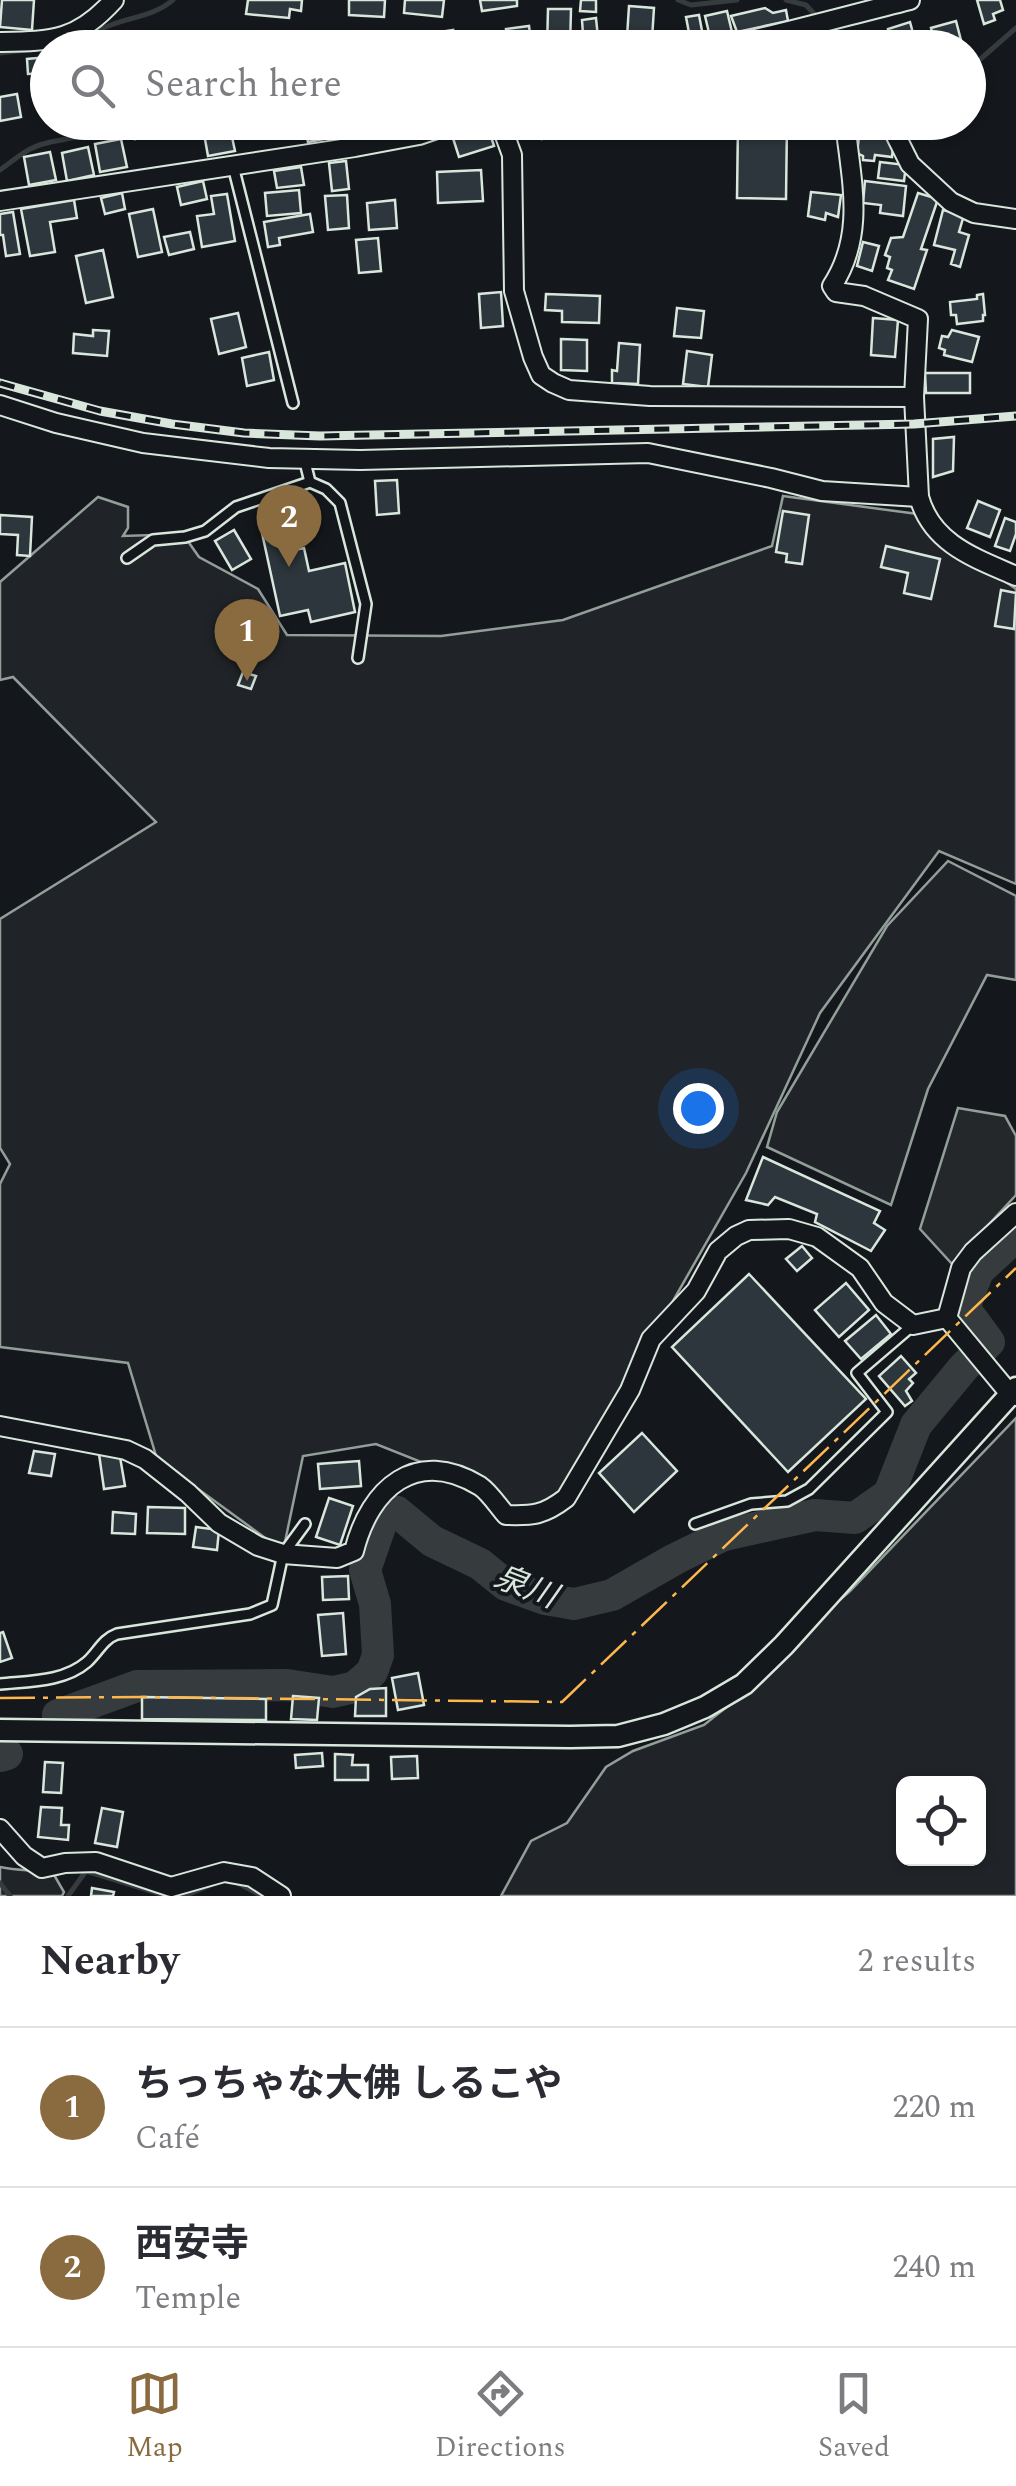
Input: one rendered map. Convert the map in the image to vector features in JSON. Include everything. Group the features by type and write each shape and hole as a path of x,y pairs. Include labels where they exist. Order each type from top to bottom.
{"street":[{"path":"81,30 114,0"},
{"path":"788,30 910,0"},
{"path":"0,42 30,42"},
{"path":"2,196 233,166 389,140"},
{"path":"507,140 512,155 514,291 533,357 541,375 553,384 569,390 650,396 914,397"},
{"path":"847,140 853,234 847,258 832,286 836,292 864,296 918,319 914,397 918,497 931,524 947,542 1016,576"},
{"path":"898,140 910,164 951,202 974,213 1016,219"},
{"path":"0,406 142,443 269,458 360,460 648,453 822,492 918,497"},
{"path":"947,1318 961,1268 973,1252 1016,1214"},
{"path":"0,1426 126,1450 146,1459 219,1524 258,1546 283,1554 337,1558 354,1551 374,1502 394,1482 420,1472 444,1471 482,1487 506,1514 532,1516 551,1510 566,1498 630,1390 650,1340 696,1291 718,1251 749,1230 789,1229 817,1237 860,1268 884,1303 914,1324 947,1318"},
{"path":"0,1730 618,1736 664,1724 705,1707 744,1684 784,1646 1014,1393 947,1318"},
{"path":"0,1829 24,1856 42,1868 96,1862 171,1887 202,1888 224,1872 252,1876 281,1896"}],"lane":[{"path":"233,166 293,403"},
{"path":"304,458 310,482"},
{"path":"127,558 152,540 204,531 236,506 310,482 326,489 340,503 366,604 358,658"},
{"path":"695,1524 751,1504 787,1501 808,1489 888,1412 857,1372 914,1324"},
{"path":"0,1684 62,1676 86,1664 108,1637 117,1634 250,1614 272,1605 283,1554 305,1524"}],"shaded area":[{"path":"783,496 925,515 968,556 1016,589 1016,884 939,851 820,1013 746,1173 556,1506 506,1515 444,1471 376,1444 303,1456 285,1542 279,1548 157,1459 128,1363 0,1347 0,1184 10,1164 0,1148 0,919 156,822 13,677 0,680 0,582 98,497 128,507 128,528 123,536 185,534 199,557 258,589 287,635 441,636 563,620 772,546"},
{"path":"948,861 1016,896 1016,980 987,975 928,1089 891,1205 767,1147 777,1112 887,926"},
{"path":"958,1108 1005,1116 1016,1136 1016,1195 952,1264 920,1229"},
{"path":"1016,1418 1016,1896 501,1896 531,1841 567,1823 606,1767 633,1751 704,1725 777,1667 815,1621 850,1591"},
{"path":"0,1867 53,1873 64,1892 62,1896 0,1896"}],"building":[{"path":"2,0 34,0 32,30 0,27"},
{"path":"248,0 302,0 301,11 290,9 289,18 246,14"},
{"path":"349,0 385,0 384,17 349,15"},
{"path":"405,0 444,0 442,17 404,13"},
{"path":"480,0 517,0 517,6 482,11"},
{"path":"581,0 596,0 596,12 580,11"},
{"path":"977,0 1000,0 1003,10 993,14 995,20 984,24"},
{"path":"629,6 654,8 653,30 627,30"},
{"path":"765,8 773,13 786,10 788,21 736,30 731,16"},
{"path":"548,9 571,9 570,30 547,30"},
{"path":"727,11 732,30 708,30 705,16"},
{"path":"699,15 702,30 688,30 686,17"},
{"path":"596,18 597,30 583,30 582,20"},
{"path":"956,21 958,30 932,30"},
{"path":"910,22 912,30 888,30"},
{"path":"17,94 21,117 0,121 0,97"},
{"path":"121,140 127,167 100,172 95,144"},
{"path":"205,140 233,140 235,151 208,156"},
{"path":"454,140 492,140 494,146 459,157"},
{"path":"738,140 787,140 786,199 737,198"},
{"path":"859,140 894,140 892,157 875,155 874,161 863,160 857,153"},
{"path":"88,147 94,175 67,181 62,153"},
{"path":"50,152 56,180 29,185 24,157"},
{"path":"346,161 349,189 332,191 329,163"},
{"path":"880,162 906,165 904,181 878,178"},
{"path":"301,167 304,185 277,188 274,171"},
{"path":"481,170 483,201 438,203 437,172"},
{"path":"203,181 207,199 181,205 177,187"},
{"path":"865,181 906,186 903,216 880,213 881,205 863,203"},
{"path":"299,190 301,213 267,216 265,193"},
{"path":"811,192 841,195 838,217 826,213 825,220 808,216"},
{"path":"122,193 125,209 105,214 101,198"},
{"path":"918,193 938,199 921,249 927,250 914,289 888,280 892,270 887,268 890,257 885,255 891,238 903,237"},
{"path":"227,194 235,241 202,247 197,216 214,214 211,196"},
{"path":"347,195 349,228 328,230 325,196"},
{"path":"74,200 77,218 50,222 55,252 30,256 21,209"},
{"path":"395,200 397,228 369,230 367,203"},
{"path":"153,209 162,252 138,257 129,214"},
{"path":"943,210 964,215 959,232 969,235 960,267 951,264 955,250 934,245"},
{"path":"13,212 20,254 6,256 0,214"},
{"path":"310,214 313,232 279,238 280,245 268,247 264,222"},
{"path":"190,232 194,249 169,255 164,237"},
{"path":"378,238 381,271 359,273 356,240"},
{"path":"863,242 879,246 872,271 857,266"},
{"path":"103,250 113,297 86,303 76,256"},
{"path":"501,292 503,326 481,328 479,294"},
{"path":"546,294 600,296 599,323 562,322 562,311 545,310"},
{"path":"983,294 983,321 957,324 950,302 977,299 977,295"},
{"path":"677,308 704,311 701,338 674,336"},
{"path":"238,313 246,347 219,354 211,319"},
{"path":"873,318 898,320 895,357 871,355"},
{"path":"93,330 109,331 107,356 73,353 74,334 93,336"},
{"path":"952,330 979,337 972,362 944,355 945,350 939,348 942,336 948,337"},
{"path":"561,339 587,340 587,371 561,370"},
{"path":"619,343 640,345 638,384 612,383"},
{"path":"687,351 712,355 708,387 683,384"},
{"path":"269,352 274,380 247,386 242,358"},
{"path":"925,373 970,373 970,393 926,393"},
{"path":"954,437 953,471 933,477 933,439"},
{"path":"397,480 399,513 377,515 375,481"},
{"path":"978,501 1000,510 990,537 967,528"},
{"path":"783,511 809,515 802,564 786,562 787,554 776,552"},
{"path":"0,515 32,517 30,556 17,555 18,535 0,534"},
{"path":"277,515 285,552 304,548 309,571 345,563 355,612 311,622 308,610 280,616 259,519"},
{"path":"1005,518 1016,522 1010,551 995,546"},
{"path":"234,530 251,559 232,570 215,541"},
{"path":"886,546 940,559 931,599 904,593 908,573 881,567"},
{"path":"1001,590 1016,593 1014,629 995,626"},
{"path":"243,672 256,676 251,689 238,685"},
{"path":"763,1157 880,1211 874,1223 885,1230 871,1251 815,1222 817,1214 775,1197 768,1205 746,1200"},
{"path":"802,1246 812,1258 797,1271 786,1259"},
{"path":"749,1274 866,1399 788,1472 672,1347"},
{"path":"846,1283 869,1310 839,1337 815,1310"},
{"path":"876,1315 891,1334 861,1359 845,1341"},
{"path":"901,1356 916,1373 909,1379 913,1383 906,1391 912,1401 905,1406 879,1376"},
{"path":"642,1433 677,1471 634,1512 599,1473"},
{"path":"34,1451 55,1454 51,1476 29,1473"},
{"path":"119,1451 125,1486 104,1489 99,1454"},
{"path":"359,1461 361,1486 320,1489 318,1464"},
{"path":"329,1498 353,1506 340,1545 316,1537"},
{"path":"148,1507 185,1508 185,1534 147,1533"},
{"path":"113,1512 136,1514 135,1534 112,1533"},
{"path":"196,1527 219,1530 217,1550 193,1547"},
{"path":"348,1576 349,1599 323,1600 322,1577"},
{"path":"343,1613 346,1654 322,1656 318,1615"},
{"path":"3,1632 12,1658 0,1662 0,1633"},
{"path":"418,1673 424,1705 398,1710 392,1678"},
{"path":"386,1688 386,1716 355,1716 356,1697 370,1689"},
{"path":"293,1696 319,1698 317,1720 291,1719"},
{"path":"142,1697 266,1699 266,1720 142,1719"},
{"path":"322,1753 323,1766 296,1768 295,1755"},
{"path":"335,1754 353,1755 352,1765 368,1765 368,1780 335,1780"},
{"path":"417,1756 418,1778 392,1779 391,1757"},
{"path":"45,1762 63,1763 61,1793 43,1792"},
{"path":"41,1807 62,1808 61,1825 69,1825 68,1840 38,1837"},
{"path":"102,1808 123,1812 117,1847 95,1843"},
{"path":"92,1888 114,1892 113,1896 91,1896"}],"waterway":[{"path":"100,30 173,0"},
{"path":"678,0 691,5 737,0"},
{"path":"786,0 806,5 818,18"},
{"path":"986,54 1016,28"},
{"path":"0,53 30,50"},
{"path":"0,170 32,148 61,140"},
{"name":"泉川","path":"58,1715 137,1686 287,1685 333,1692 355,1687 372,1672 378,1655 375,1604 365,1570 383,1518 397,1512 432,1541 480,1564 506,1585 574,1604 612,1595 724,1535 815,1515 855,1518 889,1494 916,1425 989,1342 964,1308 978,1271 1016,1236"},
{"name":"泉川","path":"0,1756 7,1754"},
{"path":"68,1896 86,1871 167,1896"},
{"path":"234,1881 262,1896"},
{"path":"176,1896 218,1882"},
{"path":"0,1883 10,1896"}],"railway":[{"path":"0,383 100,411 172,424 244,433 320,436 914,424 1016,416"}],"power":[{"path":"0,1698 562,1702 1016,1268"}],"place":[{"name":"西安寺","path":"289,567"},
{"name":"ちっちゃな大佛 しるこや","path":"247,681"}]}
